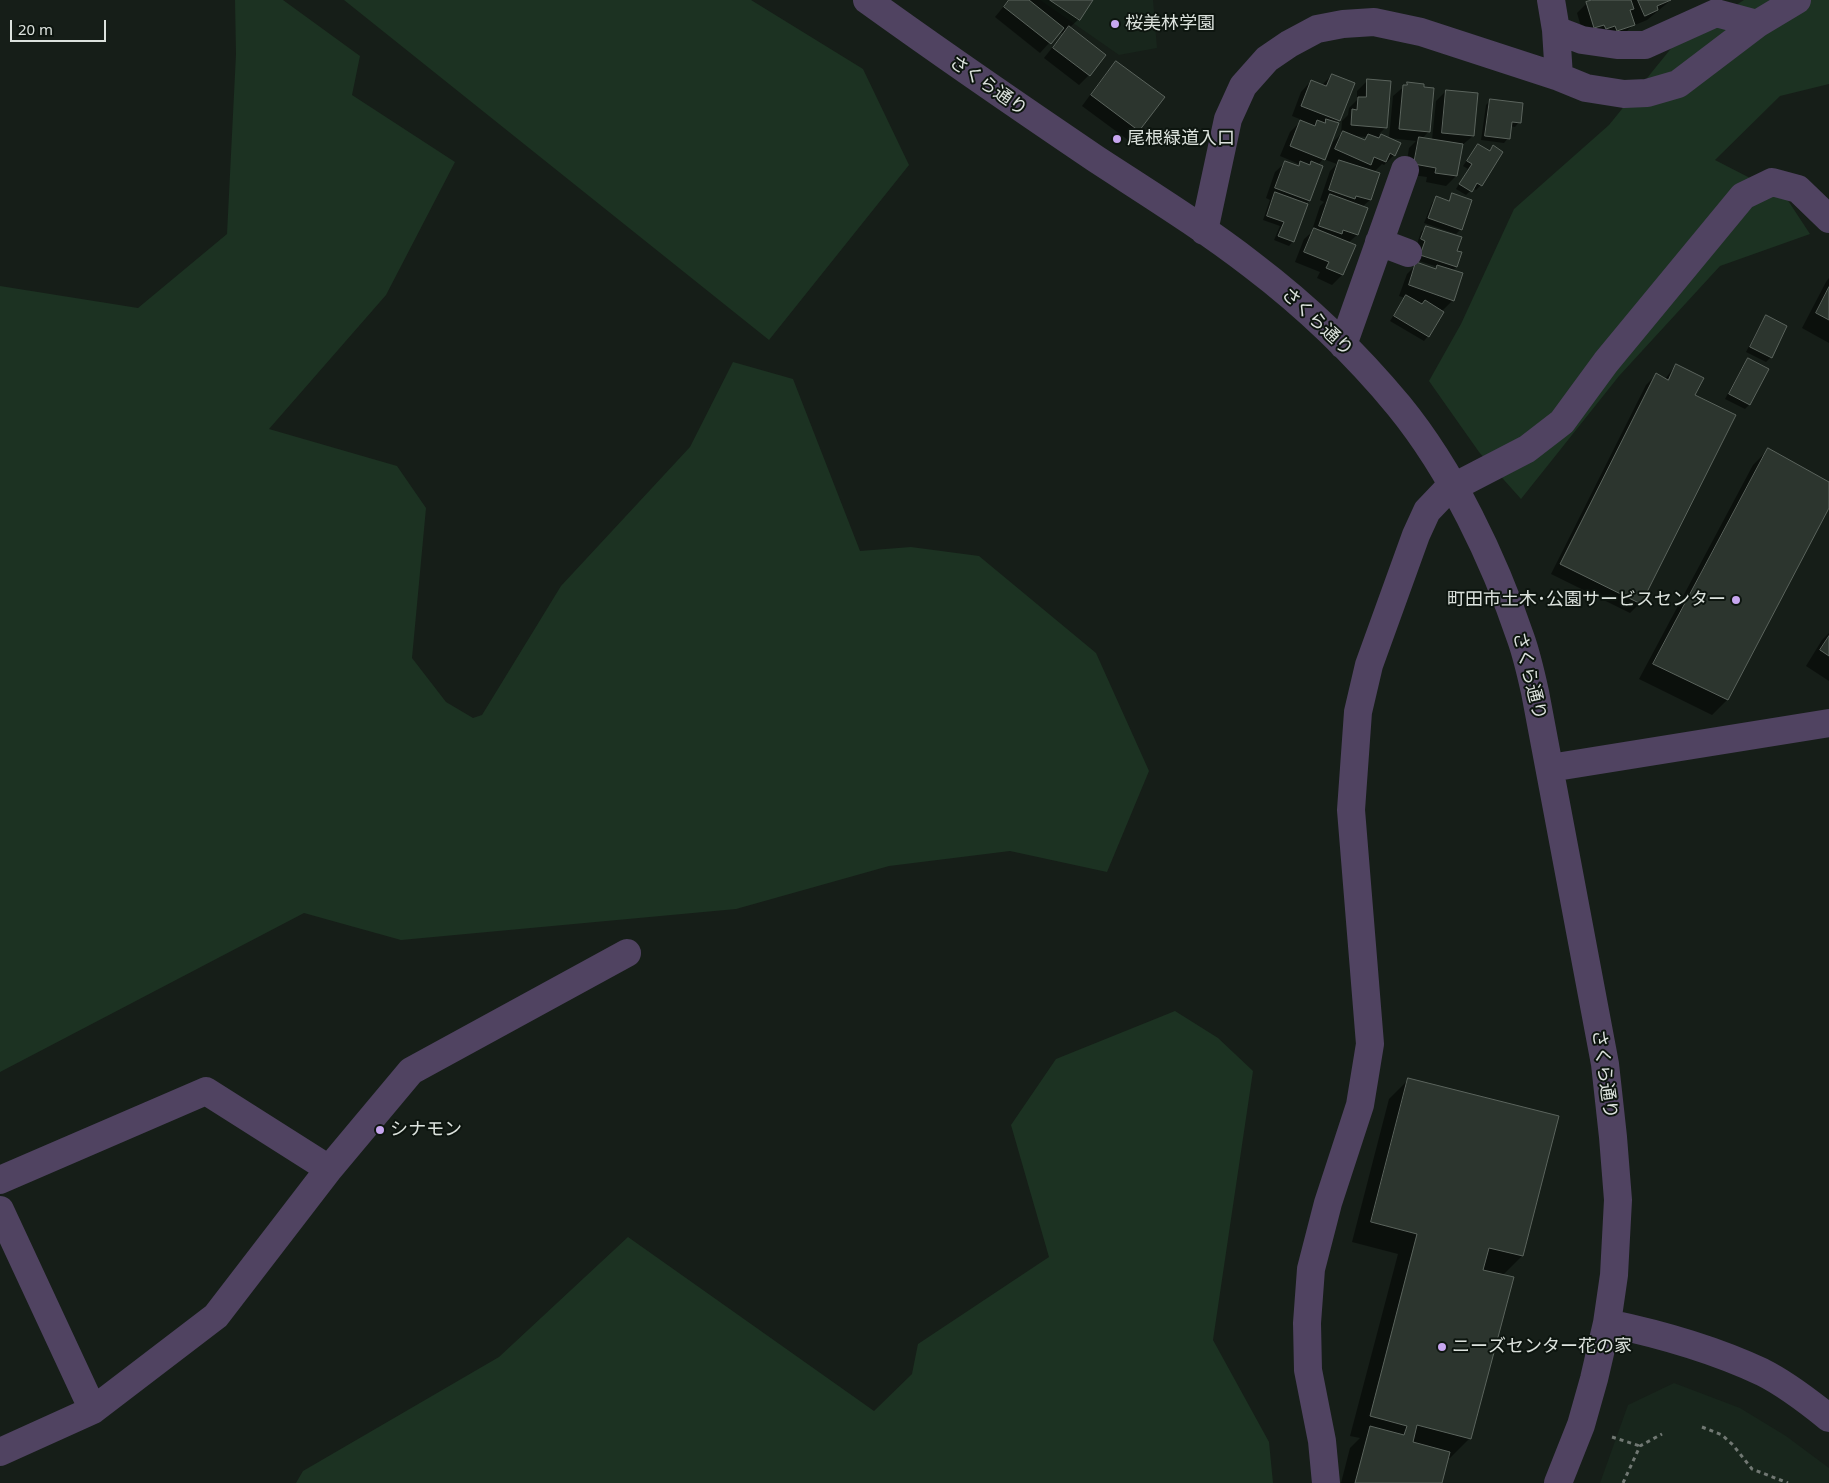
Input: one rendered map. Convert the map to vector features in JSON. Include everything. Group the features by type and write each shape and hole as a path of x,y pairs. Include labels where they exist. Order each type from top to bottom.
{"street":[{"name":"さくら通り","path":"867,0 983,83 1252,264 1293,298 1343,345 1400,407 1431,449 1491,564 1522,640 1535,692 1604,1064 1613,1136 1618,1200 1614,1275 1607,1323 1581,1424 1558,1483"},
{"path":"1551,0 1556,30 1559,77"},
{"path":"1204,231 1228,119 1243,86 1267,59 1289,44 1317,29 1343,24 1374,22 1412,30 1559,77 1586,88 1624,94 1648,94 1678,84 1757,24 1797,0"},
{"path":"1556,30 1582,40 1617,45 1645,45 1716,12 1757,24"},
{"path":"1343,345 1405,170"},
{"path":"1326,1483 1322,1441 1308,1370 1307,1323 1311,1269 1328,1203 1360,1105 1370,1044 1350,810 1358,712 1369,665 1416,535 1427,511 1438,498 1453,488 1527,449 1562,422 1606,362 1742,196 1772,182 1798,189 1829,219"},
{"path":"1379,242 1408,253"},
{"path":"1550,768 1829,723"},
{"path":"0,1452 93,1410 216,1316 329,1169 411,1071 627,953"},
{"path":"0,1180 206,1092 329,1169"},
{"path":"0,1210 93,1410"},
{"path":"1607,1323 1650,1332 1691,1345 1763,1373 1801,1397 1829,1418"}],"path":[{"path":"1702,1428 1722,1435 1733,1445 1752,1469 1788,1483"},
{"path":"1623,1483 1640,1446 1662,1434"},
{"path":"1612,1437 1640,1446"}],"shaded area":[{"path":"235,0 283,0 360,56 352,95 455,162 386,295 269,429 397,466 426,508 412,658 446,702 473,718 482,715 561,586 690,447 733,362 793,379 860,551 911,547 979,556 1096,653 1149,771 1107,872 1010,851 889,866 736,909 401,940 304,913 0,1072 0,286 138,308 227,234 236,54"},
{"path":"344,0 751,0 863,69 909,165 769,340"},
{"name":"桜美林学園","path":"1040,0 1153,0 1157,48 1119,55"},
{"path":"1744,0 1829,0 1829,84 1780,96 1715,160 1785,196 1810,234 1720,266 1619,376 1521,499 1479,452 1429,381 1461,324 1514,209 1609,125 1673,46"},
{"path":"1175,1011 1218,1038 1253,1071 1213,1340 1269,1442 1273,1483 296,1483 303,1471 499,1357 628,1237 874,1411 912,1374 918,1344 1049,1257 1011,1125 1056,1059"},
{"path":"1674,1383 1740,1408 1786,1436 1829,1468 1829,1483 1600,1483 1628,1405"}],"building":[{"path":"1009,0 1029,0 1064,28 1051,44 1004,7"},
{"path":"1050,0 1093,0 1080,20"},
{"path":"1592,0 1631,0 1634,9 1630,10 1635,25 1617,31 1615,26 1606,29 1604,25 1594,28 1586,2"},
{"path":"1638,0 1671,0 1657,6 1658,10 1645,16"},
{"path":"1069,26 1106,55 1090,76 1053,48"},
{"path":"1116,61 1165,97 1139,131 1091,95"},
{"path":"1332,74 1355,83 1340,121 1301,106 1311,80 1326,86"},
{"path":"1367,79 1391,81 1387,128 1351,125 1352,109 1357,110 1358,97 1366,97"},
{"path":"1407,82 1424,84 1424,87 1434,88 1430,132 1399,129 1403,85 1407,85"},
{"path":"1446,90 1478,93 1474,136 1442,133"},
{"path":"1490,99 1523,103 1521,123 1512,122 1510,139 1485,136"},
{"path":"1326,119 1339,123 1325,160 1290,146 1300,120 1315,126 1317,120 1325,123"},
{"path":"1343,131 1365,140 1368,134 1379,138 1381,134 1401,143 1395,156 1390,153 1386,162 1374,157 1371,165 1335,149"},
{"path":"1419,137 1463,144 1457,176 1435,173 1436,168 1414,164"},
{"path":"1478,144 1490,151 1493,145 1503,152 1482,186 1477,183 1472,192 1459,184 1472,164 1467,161"},
{"path":"1339,160 1380,173 1371,200 1356,196 1355,199 1329,190"},
{"path":"1285,161 1299,166 1300,161 1310,165 1311,161 1323,166 1310,201 1275,188"},
{"path":"1275,192 1308,204 1294,242 1278,236 1284,222 1267,216"},
{"path":"1452,193 1472,200 1462,230 1428,218 1436,196 1449,201"},
{"path":"1330,194 1368,208 1358,235 1343,230 1342,234 1319,226"},
{"path":"1426,226 1462,237 1457,251 1462,252 1457,267 1420,255 1425,241 1421,239"},
{"path":"1314,228 1356,245 1343,275 1326,268 1329,262 1304,252"},
{"path":"1416,262 1436,269 1437,265 1463,273 1454,301 1409,285"},
{"path":"1829,287 1829,320 1816,313"},
{"path":"1406,295 1422,304 1425,300 1444,312 1429,337 1394,316"},
{"path":"1766,315 1787,326 1772,358 1750,347"},
{"path":"1748,358 1769,369 1750,405 1729,394"},
{"path":"1676,364 1704,378 1695,395 1736,415 1641,604 1560,564 1656,373 1668,380"},
{"path":"1768,448 1829,482 1829,508 1728,700 1653,664"},
{"path":"1829,636 1829,656 1820,650"},
{"name":"ニーズセンター花の家","path":"1408,1078 1559,1116 1523,1256 1489,1248 1483,1270 1514,1277 1471,1439 1417,1425 1413,1442 1450,1452 1442,1483 1355,1483 1370,1426 1404,1435 1407,1426 1370,1416 1417,1234 1371,1222"}],"place":[{"name":"桜美林学園","path":"1115,24"},
{"name":"尾根緑道入口","path":"1117,139"},
{"name":"町田市土木･公園サービスセンター","path":"1736,600"},
{"name":"シナモン","path":"380,1130"},
{"name":"ニーズセンター花の家","path":"1442,1347"}]}
